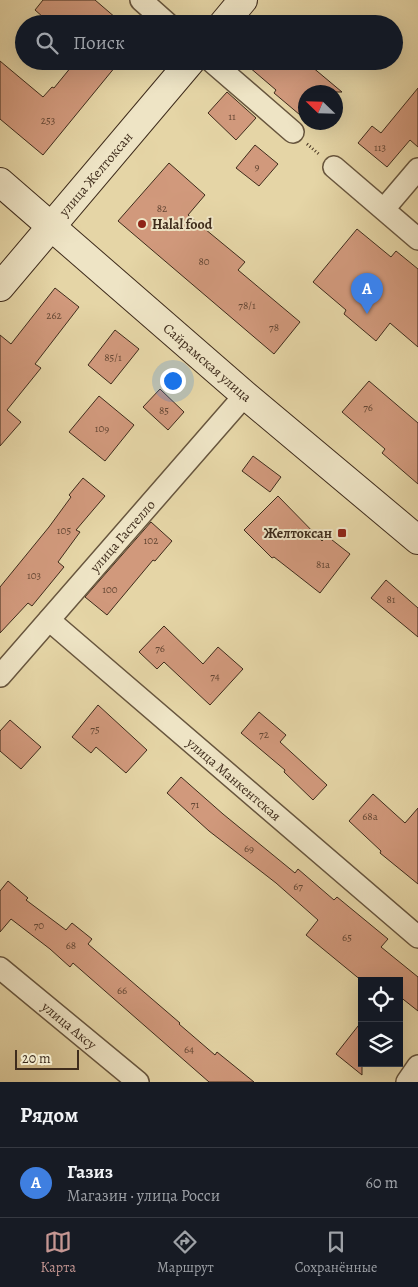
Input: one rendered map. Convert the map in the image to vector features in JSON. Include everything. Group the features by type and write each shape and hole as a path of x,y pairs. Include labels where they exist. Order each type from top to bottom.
{"main road":[{"path":"230,15 243,0"},
{"name":"улица Желтоксан","path":"0,287 183,70"},
{"name":"Сайрамская улица","path":"0,182 245,395 415,532"}],"street":[{"path":"141,0 158,15"},
{"path":"222,70 294,132"},
{"path":"334,167 418,239"},
{"path":"384,209 418,169"},
{"name":"улица Гастелло","path":"0,676 245,395"},
{"name":"улица Манкентская","path":"49,620 418,937"},
{"name":"улица Аксу","path":"0,968 138,1082"},
{"path":"407,1082 418,1066"}],"path":[{"path":"294,132 334,167"}],"building":[{"path":"43,0 95,0 112,15 41,15 35,10"},
{"path":"0,61 43,97 52,87 54,88 69,70 113,70 43,155 0,119"},
{"path":"253,70 316,70 334,85 298,85 298,113 274,93 276,90"},
{"path":"418,88 418,147 410,140 387,167 358,143 372,126 381,133"},
{"path":"227,92 256,118 236,140 208,113"},
{"path":"255,145 278,164 259,186 236,168"},
{"path":"169,163 205,195 188,215 245,262 238,270 300,322 274,354 118,221"},
{"path":"357,229 391,257 396,251 418,269 418,347 390,323 376,341 344,314 346,310 313,282"},
{"path":"55,288 79,307 35,364 41,368 7,410 21,422 0,446 0,335 11,344"},
{"path":"115,330 139,349 111,384 88,365"},
{"path":"369,381 418,423 418,484 382,453 385,449 342,412"},
{"path":"160,389 184,412 168,430 143,407"},
{"path":"99,396 134,425 105,461 69,432"},
{"path":"253,456 281,477 270,492 242,471"},
{"path":"83,478 105,496 76,530 80,532 58,562 64,567 32,606 28,603 0,633 0,587 49,527 71,497 69,495"},
{"path":"278,496 322,541 327,536 350,554 320,593 274,557 272,558 244,530"},
{"path":"151,522 172,541 155,561 153,560 107,615 85,597"},
{"path":"386,580 418,608 418,637 371,598"},
{"path":"164,626 203,664 218,647 243,669 210,705 164,662 157,669 139,652"},
{"path":"98,705 147,750 126,773 96,747 91,753 72,737"},
{"path":"259,712 286,735 280,742 327,785 313,800 284,772 285,770 241,733"},
{"path":"10,720 41,747 21,769 0,751 0,731"},
{"path":"181,777 295,873 298,869 334,900 337,897 388,939 381,947 418,977 418,1011 403,999 403,977 358,978 306,935 318,920 276,883 209,831 167,793"},
{"path":"373,794 405,823 418,808 418,884 380,853 381,851 349,821"},
{"path":"8,881 28,898 26,900 66,930 72,923 92,939 88,944 215,1055 217,1052 254,1082 209,1082 73,963 70,967 11,919 0,932 0,891"},
{"path":"358,1026 358,1067 362,1067 362,1075 336,1054"}],"place":[{"name":"Halal food","path":"142,224"},
{"name":"Газиз","path":"367,314"},
{"name":"Желтоксан","path":"342,533"}]}
